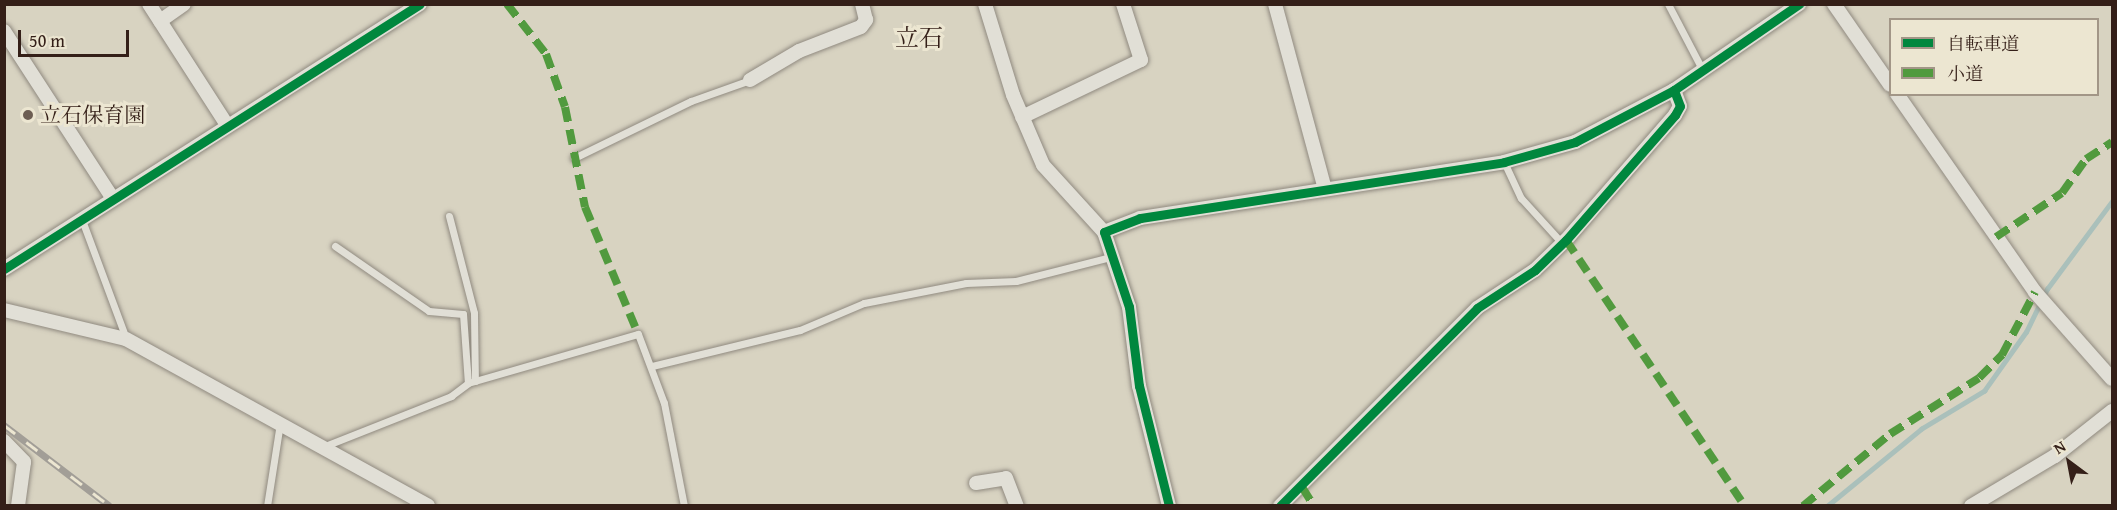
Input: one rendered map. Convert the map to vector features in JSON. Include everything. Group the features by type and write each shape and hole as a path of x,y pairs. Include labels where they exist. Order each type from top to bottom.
{"street":[{"path":"149,4 227,125"},
{"path":"160,21 184,4"},
{"path":"4,269 420,4"},
{"path":"750,80 799,51 861,27 866,20 862,4"},
{"path":"985,4 1023,117 1043,165 1104,232 1110,256 1129,307 1139,386 1169,506"},
{"path":"1023,117 1141,60 1123,4"},
{"path":"1275,4 1324,186"},
{"path":"1104,232 1140,219 1324,186 1504,162 1575,142 1674,90 1799,4"},
{"path":"1834,4 1889,84"},
{"path":"4,31 113,199"},
{"path":"1280,506 1477,309 1535,270 1563,243 1675,115 1680,106 1674,90"},
{"path":"1898,96 2035,292 2112,379"},
{"path":"4,310 126,339 280,420 428,506"},
{"path":"1971,506 2055,456 2112,411"},
{"path":"4,441 24,462 18,506"},
{"path":"976,483 1006,478 1017,506"}],"lane":[{"path":"1668,4 1703,71"},
{"path":"574,158 691,100 750,80"},
{"path":"1504,162 1521,198 1563,243"},
{"path":"449,216 474,313 471,382"},
{"path":"82,220 126,339"},
{"path":"335,246 429,311 462,314 471,382"},
{"path":"652,366 800,330 864,303 966,283 1016,281 1110,256"},
{"path":"325,446 451,396 471,382 638,334 652,366 684,506"},
{"path":"267,506 280,420"}],"waterway":[{"path":"1827,506 1921,429 1984,391 2026,332 2047,289 2112,201"}],"railway":[{"path":"4,425 110,506"}],"marked path":[{"path":"507,4 546,54 565,107 585,207 638,334"},
{"path":"1996,237 2062,193 2086,159 2112,142"},
{"path":"1566,240 1745,506"},
{"path":"1803,506 1890,434 1979,378 2002,355 2035,292"},
{"path":"1302,487 1314,506"}],"cycle path":[{"path":"4,269 420,4"},
{"path":"1169,506 1139,386 1129,307 1104,232 1140,218 1504,162 1575,142 1674,90 1799,4"},
{"path":"1280,506 1477,308 1535,270 1566,240 1675,115 1680,106 1674,90"}],"place":[{"name":"立石保育園","path":"28,115"}],"district":[{"name":"立石","path":"919,38"}]}
